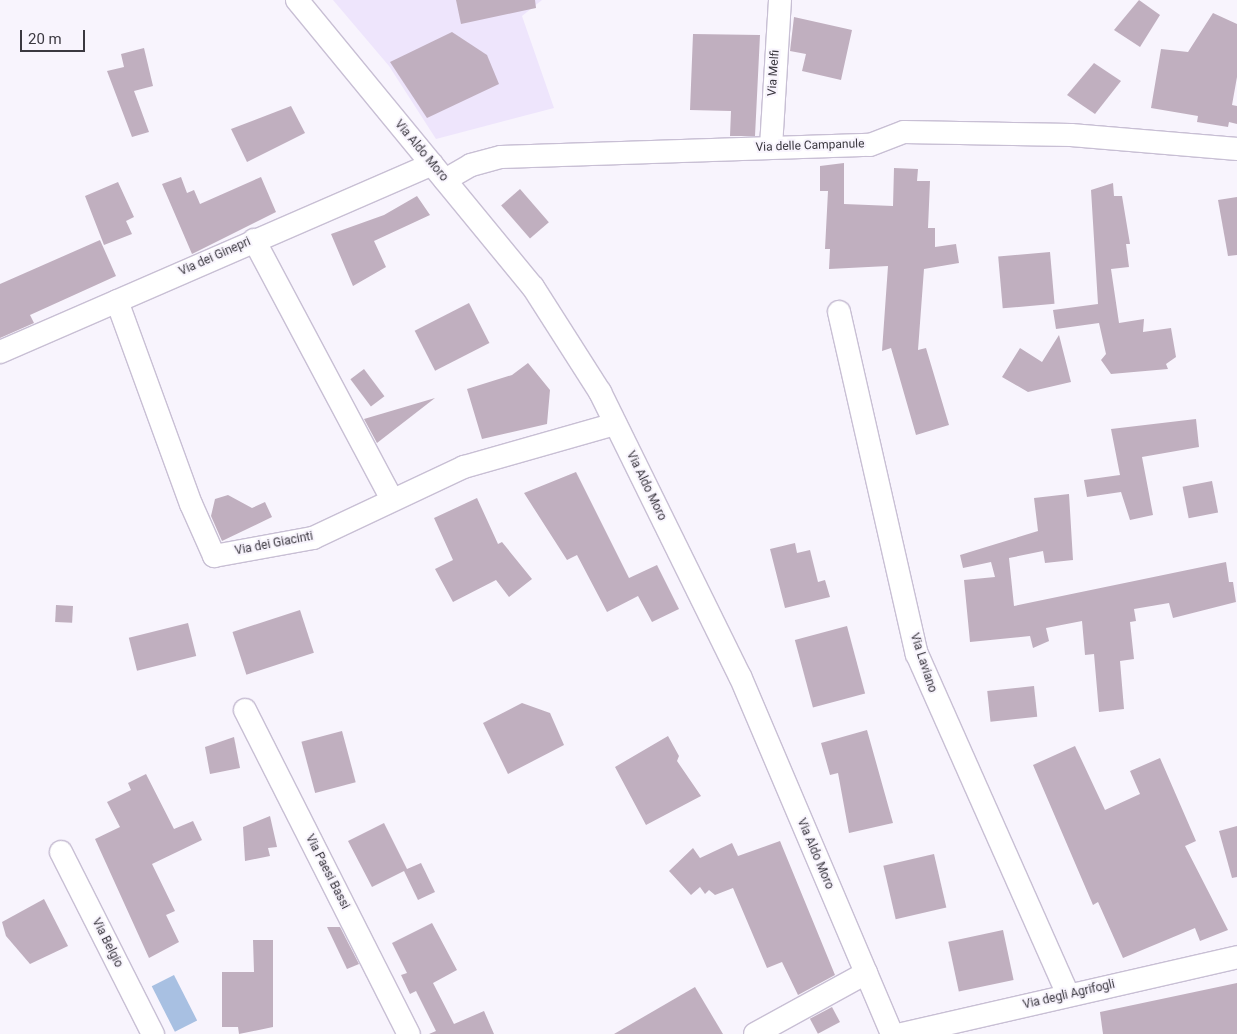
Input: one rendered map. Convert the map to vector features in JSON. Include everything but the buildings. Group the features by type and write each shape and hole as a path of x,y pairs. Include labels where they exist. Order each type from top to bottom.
{"street":[{"name":"Via Aldo Moro","path":"297,0 538,294 568,338 615,424 740,676 892,1034"},
{"name":"Via Melfi","path":"771,147 780,0"},
{"name":"Via delle Campanule","path":"438,172 501,157 870,145 904,132 1071,135 1237,149"},
{"name":"Via dei Ginepri","path":"0,352 254,240 438,172"},
{"path":"254,240 392,499"},
{"name":"Via dei Giacinti","path":"117,301 190,504 214,556 313,538 392,499 464,467 615,424"},
{"name":"Via Laviano","path":"839,312 917,654 1068,995"},
{"name":"Via Paesi Bassi","path":"245,710 409,1034"},
{"name":"Via Belgio","path":"62,852 153,1034"},
{"name":"Via degli Agrifogli","path":"902,1034 1237,957"},
{"path":"754,1034 866,973"}],"shaded area":[{"path":"333,0 542,0 522,16 554,108 436,139 389,66"}],"water":[{"path":"174,975 197,1020 175,1032 152,986"}]}
